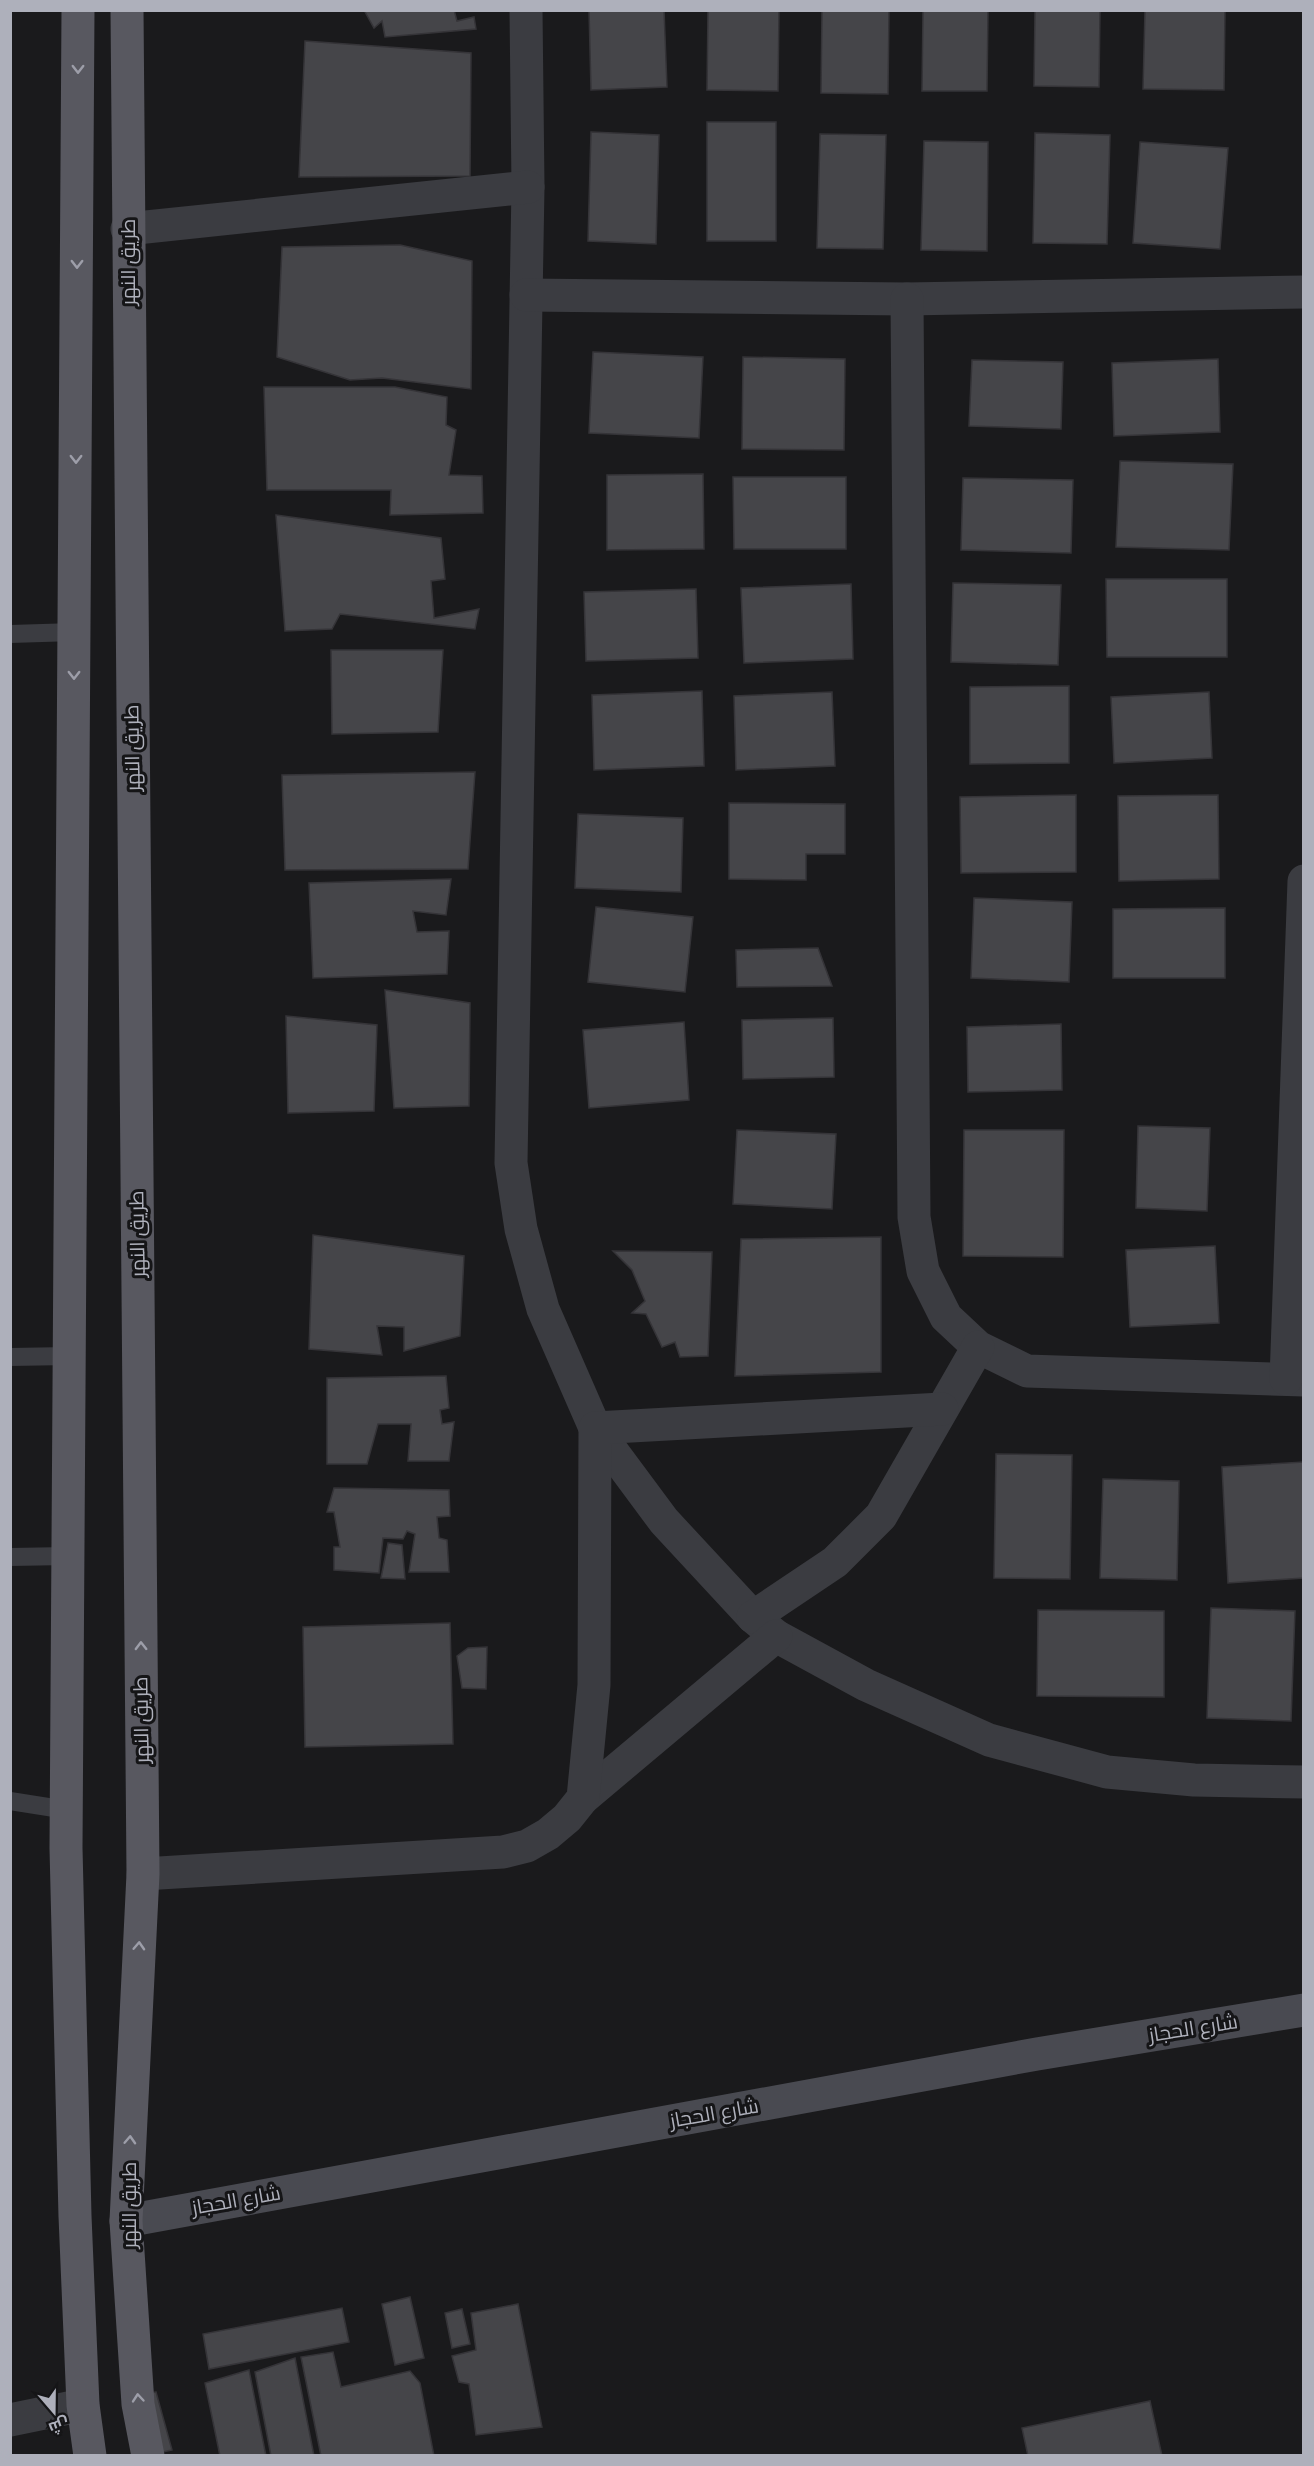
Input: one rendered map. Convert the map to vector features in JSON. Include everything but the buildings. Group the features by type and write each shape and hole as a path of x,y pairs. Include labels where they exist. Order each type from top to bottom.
{"main road":[{"path":"78,10 67,1810 75,2216 83,2405 90,2456"},
{"name":"طريق النهر","path":"127,10 127,229 143,1874 126,2221 138,2404 148,2456"},
{"name":"شارع الحجاز","path":"126,2221 1037,2054 1304,2010"}],"street":[{"path":"526,10 528,187 511,1163 521,1229 543,1309 595,1428 664,1521 765,1627 866,1685 989,1740 1107,1772 1194,1780 1304,1782"},
{"path":"127,229 528,187"},
{"path":"526,295 907,299 1304,292"},
{"path":"907,299 914,1217 923,1271 946,1317 978,1347 1027,1371 1295,1379 1304,881"},
{"path":"143,1874 503,1852 527,1846 548,1834 567,1818 583,1797 835,1562 881,1516 978,1347"},
{"path":"595,1428 942,1409"},
{"path":"583,1797 594,1685 595,1428"},
{"path":"10,2420 83,2405"}],"lane":[{"path":"10,634 75,632"},
{"path":"10,1358 69,1356"},
{"path":"10,1557 68,1556"},
{"path":"10,1801 67,1810"}]}
